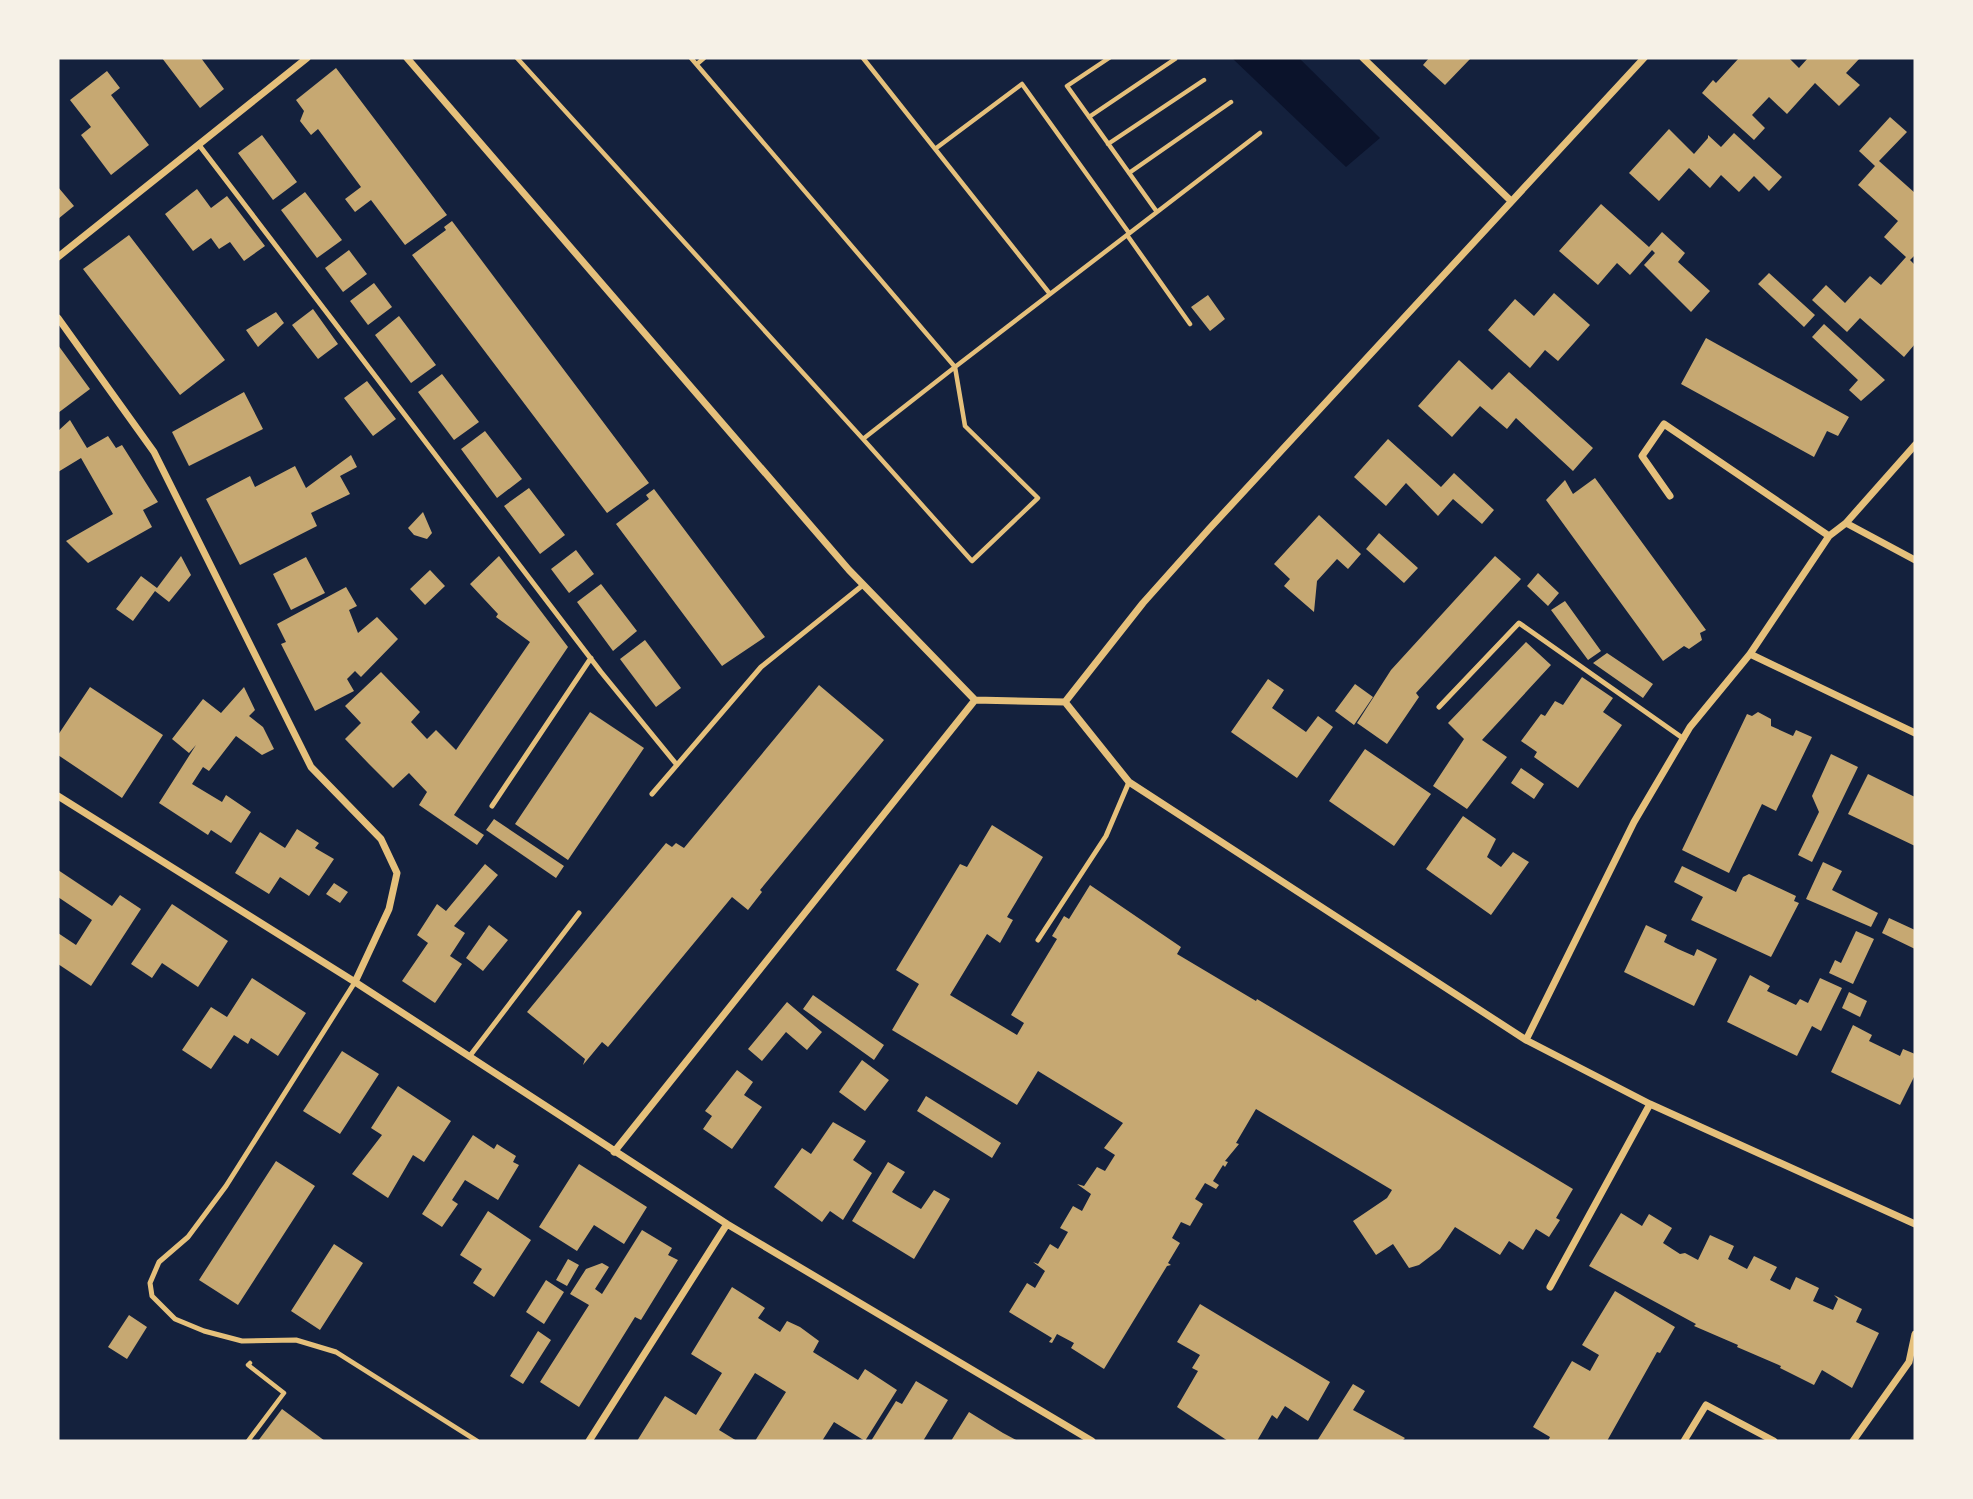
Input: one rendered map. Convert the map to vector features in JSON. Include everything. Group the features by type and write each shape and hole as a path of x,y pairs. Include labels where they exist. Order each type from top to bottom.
{"street":[{"path":"58,257 307,58"},
{"path":"407,58 863,585 975,700 1065,702"},
{"path":"1363,58 1510,200"},
{"path":"1065,702 1143,603 1209,529 1644,58"},
{"path":"58,318 154,452 311,767 381,839 397,873 389,909 355,982"},
{"path":"1670,496 1642,456 1664,424 1829,536"},
{"path":"1526,1040 1634,822 1684,739 1750,654 1829,536 1846,523 1915,445"},
{"path":"1846,523 1915,560"},
{"path":"1750,654 1915,733"},
{"path":"614,1152 975,700"},
{"path":"1065,702 1129,782 1526,1040 1650,1104 1915,1224"},
{"path":"58,796 355,982 727,1224 1091,1441"},
{"path":"1550,1287 1650,1104"},
{"path":"589,1441 727,1224"},
{"path":"1853,1441 1909,1362 1915,1334"},
{"path":"1684,1441 1706,1405 1774,1441"}],"lane":[{"path":"199,145 591,658 677,765"},
{"path":"652,794 761,667 863,585"},
{"path":"1439,707 1519,622 1684,739"},
{"path":"492,806 591,658"},
{"path":"1038,940 1105,836 1129,782"},
{"path":"469,1057 579,914"},
{"path":"355,982 226,1186 188,1237 159,1262 150,1283 152,1296 175,1319 242,1341 296,1339 336,1352 477,1441"}],"path":[{"path":"517,58 972,561 1038,498 965,426 955,367 691,58"},
{"path":"696,64 704,58"},
{"path":"863,58 1049,294"},
{"path":"1109,58 1067,86 1157,212"},
{"path":"1089,117 1175,59"},
{"path":"1108,144 1204,80"},
{"path":"935,149 1022,83 1190,324"},
{"path":"1129,173 1231,102"},
{"path":"863,439 1260,133"},
{"path":"248,1441 284,1393 248,1365 262,1341"}],"water":[{"path":"1232,58 1299,58 1380,138 1346,167"}],"building":[{"path":"162,58 201,58 224,89 200,108"},
{"path":"1429,58 1471,58 1445,85 1423,65"},
{"path":"1739,58 1789,58 1799,68 1808,58 1860,58 1846,73 1860,85 1839,106 1815,83 1787,114 1769,97 1752,115 1765,128 1754,140 1702,93 1713,80 1716,83"},
{"path":"336,68 447,215 405,245 371,200 355,212 345,199 361,187 318,129 311,135 300,121 304,111 296,100"},
{"path":"107,71 120,88 111,95 149,145 111,175 81,135 91,127 70,100"},
{"path":"1890,117 1907,132 1879,161 1915,193 1915,255 1910,260 1915,265 1915,344 1904,357 1860,318 1847,332 1812,300 1826,285 1845,303 1870,276 1881,285 1906,257 1884,237 1898,221 1858,185 1875,166 1859,151"},
{"path":"1669,129 1694,154 1708,135 1721,147 1734,133 1782,177 1769,191 1754,176 1739,192 1721,175 1710,188 1689,168 1659,201 1629,173"},
{"path":"262,135 297,182 273,200 238,153"},
{"path":"58,187 74,206 58,219"},
{"path":"197,189 211,208 227,196 265,246 244,261 230,242 219,249 211,238 193,251 165,214"},
{"path":"305,192 342,240 317,258 281,210"},
{"path":"1601,204 1649,247 1662,232 1685,253 1678,262 1710,291 1691,312 1644,265 1655,253 1652,250 1630,275 1617,263 1598,285 1559,251"},
{"path":"452,221 649,483 607,513 412,255 446,230 444,227"},
{"path":"129,235 225,360 180,395 83,269"},
{"path":"349,250 367,274 343,292 325,268"},
{"path":"1769,273 1815,315 1804,327 1758,284"},
{"path":"374,283 392,307 368,325 350,301"},
{"path":"1554,293 1590,325 1558,361 1545,350 1530,368 1488,330 1515,299 1534,316"},
{"path":"1208,295 1225,319 1210,331 1191,307"},
{"path":"313,309 338,344 318,359 292,325"},
{"path":"276,312 284,323 258,347 246,330"},
{"path":"399,316 436,365 411,383 375,335"},
{"path":"1824,324 1885,380 1861,401 1849,390 1858,380 1812,337"},
{"path":"1706,338 1849,417 1838,436 1827,431 1814,457 1681,384"},
{"path":"58,345 90,389 58,413"},
{"path":"1459,360 1492,390 1509,372 1593,448 1573,471 1516,418 1507,429 1480,406 1452,437 1418,406"},
{"path":"442,374 479,422 454,440 418,392"},
{"path":"367,381 396,419 373,436 344,398"},
{"path":"244,392 263,429 189,466 172,432"},
{"path":"70,420 87,448 108,436 116,448 122,445 158,502 143,510 152,527 88,563 66,541 113,514 81,458 58,472 58,431"},
{"path":"485,431 522,479 497,498 461,449"},
{"path":"1388,439 1441,487 1454,473 1494,510 1482,524 1453,499 1438,516 1406,483 1386,506 1354,477"},
{"path":"351,455 357,467 340,476 350,494 311,513 317,526 240,565 206,499 250,476 255,487 295,466 306,488"},
{"path":"1595,478 1706,630 1700,633 1702,640 1689,649 1684,646 1663,661 1546,500 1565,480 1573,494"},
{"path":"529,488 565,535 540,554 504,506"},
{"path":"654,489 765,637 722,666 616,524 649,499 646,495"},
{"path":"423,512 432,533 427,539 414,535 408,528"},
{"path":"1319,515 1361,554 1348,569 1337,559 1317,581 1314,612 1284,586 1290,579 1274,564"},
{"path":"1379,533 1418,568 1404,583 1366,549"},
{"path":"576,550 594,574 569,593 551,569"},
{"path":"181,556 191,575 169,602 155,591 133,621 116,609 141,576 157,588"},
{"path":"499,556 568,647 454,815 484,835 477,845 419,805 427,792 409,773 393,788 345,739 361,723 345,706 381,672 420,712 411,722 427,739 436,730 456,750 530,642 496,617 498,614 470,584"},
{"path":"1495,556 1521,579 1416,693 1419,697 1387,744 1357,723 1391,670"},
{"path":"306,557 325,593 291,610 273,574"},
{"path":"430,570 445,586 425,605 410,589"},
{"path":"1538,573 1559,593 1548,606 1527,586"},
{"path":"601,584 637,631 613,651 577,602"},
{"path":"346,587 357,606 349,610 358,633 377,617 398,639 361,677 355,671 347,679 354,691 315,711 281,644 286,642 277,624"},
{"path":"1565,601 1601,651 1588,660 1551,610"},
{"path":"645,640 681,688 656,707 620,659"},
{"path":"1526,642 1551,665 1482,740 1507,757 1467,809 1433,786 1464,739 1448,723"},
{"path":"1607,653 1653,684 1643,698 1593,663"},
{"path":"1582,677 1613,698 1603,712 1622,725 1578,788 1534,757 1537,752 1521,741 1541,714 1545,716 1555,701 1563,705"},
{"path":"1268,679 1284,690 1272,708 1306,732 1318,716 1333,727 1297,778 1231,732"},
{"path":"1355,684 1373,697 1354,725 1335,711"},
{"path":"819,685 884,740 760,890 762,892 748,910 732,897 608,1047 602,1042 583,1065 585,1059 527,1012 666,843 672,847 676,843 684,848"},
{"path":"90,687 163,735 122,798 58,755 58,735"},
{"path":"244,687 255,710 249,716 263,727 274,749 262,755 236,736 209,771 203,767 192,784 222,802 226,795 251,812 231,843 211,830 208,835 159,803 196,745 189,753 172,739 203,699 221,713"},
{"path":"590,712 644,748 568,860 515,824"},
{"path":"1758,712 1771,719 1771,726 1793,736 1796,730 1812,737 1776,811 1762,804 1729,873 1682,850 1747,714 1752,716"},
{"path":"1365,749 1431,794 1394,846 1329,801"},
{"path":"1831,754 1858,767 1812,862 1798,855 1819,812 1812,796"},
{"path":"1521,768 1544,784 1534,799 1511,783"},
{"path":"1868,774 1915,797 1915,846 1848,814"},
{"path":"1463,816 1496,839 1487,857 1501,867 1513,852 1529,862 1491,915 1426,869"},
{"path":"494,819 564,866 556,878 486,830"},
{"path":"992,825 1043,857 1007,917 1013,920 1000,943 987,934 950,995 1017,1035 1024,1023 1011,1015 1057,939 1052,936 1064,916 1069,919 1090,885 1181,947 1177,954 1256,1001 1257,999 1573,1189 1556,1218 1560,1220 1549,1237 1536,1229 1523,1250 1509,1241 1500,1255 1455,1227 1440,1249 1419,1265 1409,1268 1393,1244 1376,1255 1353,1221 1387,1198 1392,1190 1256,1109 1236,1143 1239,1144 1213,1181 1219,1185 1216,1189 1205,1183 1195,1199 1203,1204 1190,1226 1181,1222 1172,1238 1180,1243 1168,1263 1171,1265 1167,1266 1104,1369 1071,1348 1074,1343 1057,1334 1052,1343 1049,1342 1052,1338 1009,1312 1027,1283 1035,1288 1045,1271 1033,1262 1038,1264 1050,1244 1058,1249 1068,1232 1060,1228 1073,1206 1082,1211 1091,1194 1077,1184 1084,1186 1097,1167 1105,1171 1115,1155 1104,1148 1123,1123 1038,1071 1017,1105 892,1030 919,984 896,970 960,864 967,867"},
{"path":"297,829 319,843 315,848 334,859 309,896 280,877 269,894 235,873 260,832 285,848"},
{"path":"1823,862 1842,871 1832,890 1878,913 1871,927 1806,899"},
{"path":"485,864 498,875 454,926 465,933 450,956 462,964 435,1003 402,981 428,943 417,935 437,904 446,911"},
{"path":"1682,866 1736,892 1743,877 1749,874 1796,896 1794,901 1799,903 1771,957 1691,920 1703,897 1674,882"},
{"path":"58,870 112,906 120,895 141,909 91,986 58,964 58,933 76,945 92,920 58,897"},
{"path":"334,883 348,892 340,903 326,894"},
{"path":"172,904 228,941 198,987 162,963 152,978 131,964"},
{"path":"1889,918 1915,930 1915,949 1882,933"},
{"path":"489,925 508,940 483,971 466,958"},
{"path":"1646,925 1667,935 1664,942 1678,949 1694,956 1697,949 1717,959 1694,1006 1624,972"},
{"path":"1856,931 1874,939 1853,984 1829,973 1835,960 1841,963"},
{"path":"1750,975 1770,986 1767,991 1796,1005 1800,999 1808,1003 1820,978 1842,988 1821,1031 1812,1026 1797,1056 1727,1022"},
{"path":"252,978 306,1013 278,1056 251,1038 248,1044 234,1035 211,1069 182,1050 211,1007 227,1017"},
{"path":"1849,992 1867,1001 1860,1017 1842,1008"},
{"path":"813,995 884,1045 874,1060 803,1009"},
{"path":"787,1002 822,1032 807,1050 786,1032 762,1061 748,1049"},
{"path":"1853,1025 1872,1035 1869,1041 1900,1056 1903,1049 1915,1054 1915,1075 1900,1105 1831,1072"},
{"path":"342,1051 379,1074 340,1134 303,1111"},
{"path":"862,1060 889,1080 865,1111 839,1092"},
{"path":"737,1070 753,1082 744,1095 762,1107 732,1149 703,1129 712,1116 705,1111"},
{"path":"398,1086 451,1121 424,1162 413,1155 388,1198 352,1174 382,1135 371,1128"},
{"path":"926,1096 1001,1143 992,1158 917,1111"},
{"path":"833,1122 866,1141 853,1160 872,1173 843,1220 830,1211 822,1222 774,1187 802,1148 811,1154"},
{"path":"473,1135 494,1149 497,1144 516,1156 513,1162 519,1165 498,1200 465,1180 452,1200 458,1204 442,1227 422,1214"},
{"path":"276,1161 315,1186 238,1305 199,1280"},
{"path":"888,1162 905,1172 892,1192 907,1201 921,1209 934,1190 950,1199 914,1259 852,1221"},
{"path":"579,1164 647,1207 624,1244 594,1225 577,1251 539,1227"},
{"path":"488,1211 531,1240 494,1297 473,1283 482,1269 460,1255"},
{"path":"1621,1213 1642,1226 1649,1214 1672,1228 1663,1243 1680,1254 1685,1253 1698,1260 1710,1235 1734,1246 1728,1259 1747,1269 1754,1256 1777,1267 1770,1280 1790,1290 1796,1277 1819,1288 1813,1301 1833,1310 1838,1299 1834,1295 1862,1309 1856,1322 1879,1333 1852,1388 1822,1370 1814,1385 1780,1368 1781,1366 1694,1326 1696,1324 1589,1266"},
{"path":"642,1230 672,1248 668,1255 678,1260 641,1320 635,1317 579,1407 540,1382 589,1305 570,1294 586,1269 602,1263 609,1267 595,1289 602,1294"},
{"path":"334,1244 363,1263 320,1330 291,1311"},
{"path":"568,1259 579,1265 567,1286 556,1280"},
{"path":"546,1280 564,1292 544,1324 526,1312"},
{"path":"732,1287 765,1308 758,1318 780,1332 787,1321 800,1327 819,1341 813,1352 858,1380 865,1369 897,1390 865,1441 834,1422 822,1441 755,1441 786,1392 755,1373 719,1430 737,1441 637,1441 665,1396 696,1415 722,1373 691,1354"},
{"path":"1615,1291 1675,1327 1660,1353 1657,1352 1607,1441 1548,1441 1550,1437 1533,1427 1572,1361 1590,1371 1599,1355 1582,1345"},
{"path":"1200,1304 1330,1382 1308,1421 1285,1406 1277,1419 1272,1415 1257,1441 1228,1441 1177,1407 1198,1371 1192,1368 1200,1355 1177,1342"},
{"path":"129,1315 147,1327 127,1359 108,1347"},
{"path":"538,1331 551,1340 523,1384 510,1376"},
{"path":"916,1381 948,1400 923,1441 871,1441 896,1401 902,1404"},
{"path":"1353,1384 1365,1391 1353,1410 1405,1438 1402,1441 1317,1441"},
{"path":"282,1409 325,1441 258,1441"},
{"path":"969,1412 1003,1433 1018,1441 951,1441"}]}
